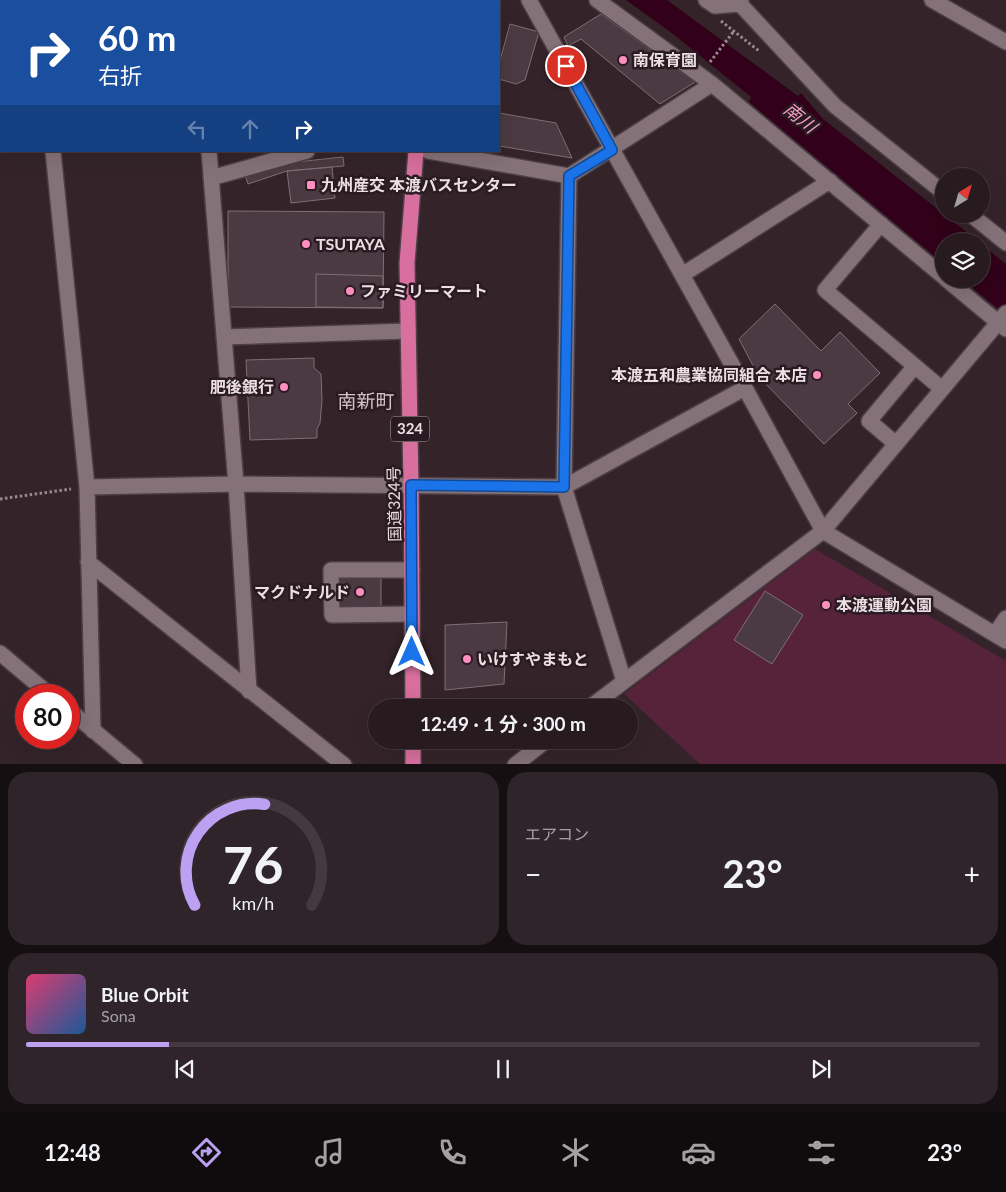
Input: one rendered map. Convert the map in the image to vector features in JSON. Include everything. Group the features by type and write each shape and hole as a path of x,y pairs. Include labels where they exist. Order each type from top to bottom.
{"highway":[{"name":"国道324号","path":"413,699 406,263 416,152"},
{"path":"413,749 413,764"}],"street":[{"path":"529,0 823,532 1001,638 1006,618"},
{"path":"597,0 712,84 935,270"},
{"path":"932,0 1006,42"},
{"path":"710,3 740,2 835,106 935,186"},
{"path":"434,152 569,176 712,84"},
{"path":"53,152 87,487 94,731"},
{"path":"209,152 236,484 249,691"},
{"path":"211,178 303,152"},
{"path":"569,176 564,487 624,681"},
{"path":"682,275 830,181"},
{"path":"981,223 1006,243"},
{"path":"881,224 825,290 942,389"},
{"path":"601,699 823,532 942,389 1003,321 958,288"},
{"path":"224,337 408,331"},
{"path":"896,444 869,421 915,366"},
{"path":"87,487 236,484 564,487 745,388"},
{"path":"88,562 249,691 344,764"},
{"path":"412,570 331,570 332,615 412,614"},
{"path":"0,653 37,684"},
{"path":"80,719 135,764"},
{"path":"515,764 535,749"}],"path":[{"path":"710,3 712,14 761,52"},
{"path":"708,64 734,31"},
{"path":"0,499 87,487"}],"shaded area":[{"name":"本渡運動公園","path":"815,549 1006,661 1006,764 700,764 638,707 638,699 629,699 624,694"}],"water":[{"name":"南川","path":"626,0 667,0 798,96 801,93 823,119 935,207 935,223 955,223 968,233 935,233 935,257 749,102 751,97 673,34"},
{"path":"990,251 1006,264 1006,315 972,288 990,288"}],"building":[{"path":"601,14 695,82 660,104 581,39 568,46 564,37"},
{"path":"510,24 539,32 525,80 516,84 500,79 500,60"},
{"path":"500,113 556,123 572,158 500,146"},
{"path":"343,157 344,166 287,171 248,184 245,175 286,163"},
{"name":"九州産交 本渡バスセンター","path":"332,167 335,198 291,203 287,171"},
{"name":"TSUTAYA","path":"228,211 384,212 383,308 228,307"},
{"name":"ファミリーマート","path":"316,274 383,276 383,308 316,307"},
{"name":"本渡五和農業協同組合 本店","path":"775,304 821,351 840,332 880,373 848,404 857,413 824,444 759,377 739,339"},
{"name":"肥後銀行","path":"314,358 314,368 321,374 322,400 317,438 250,440 246,360"},
{"name":"マクドナルド","path":"338,574 381,575 381,610 338,610"},
{"path":"765,591 803,615 772,664 734,640"},
{"name":"いけすやまもと","path":"507,622 504,684 445,690 445,625"}],"place":[{"name":"南保育園","path":"623,60"},
{"name":"九州産交 本渡バスセンター","path":"311,185"},
{"name":"TSUTAYA","path":"306,244"},
{"name":"ファミリーマート","path":"350,291"},
{"name":"本渡五和農業協同組合 本店","path":"817,375"},
{"name":"肥後銀行","path":"284,387"},
{"name":"マクドナルド","path":"360,592"},
{"name":"本渡運動公園","path":"826,605"},
{"name":"いけすやまもと","path":"467,659"}],"district":[{"name":"南新町","path":"366,401"}],"route":[{"path":"412,652 411,485 564,487 569,176 612,150 566,66"}]}
